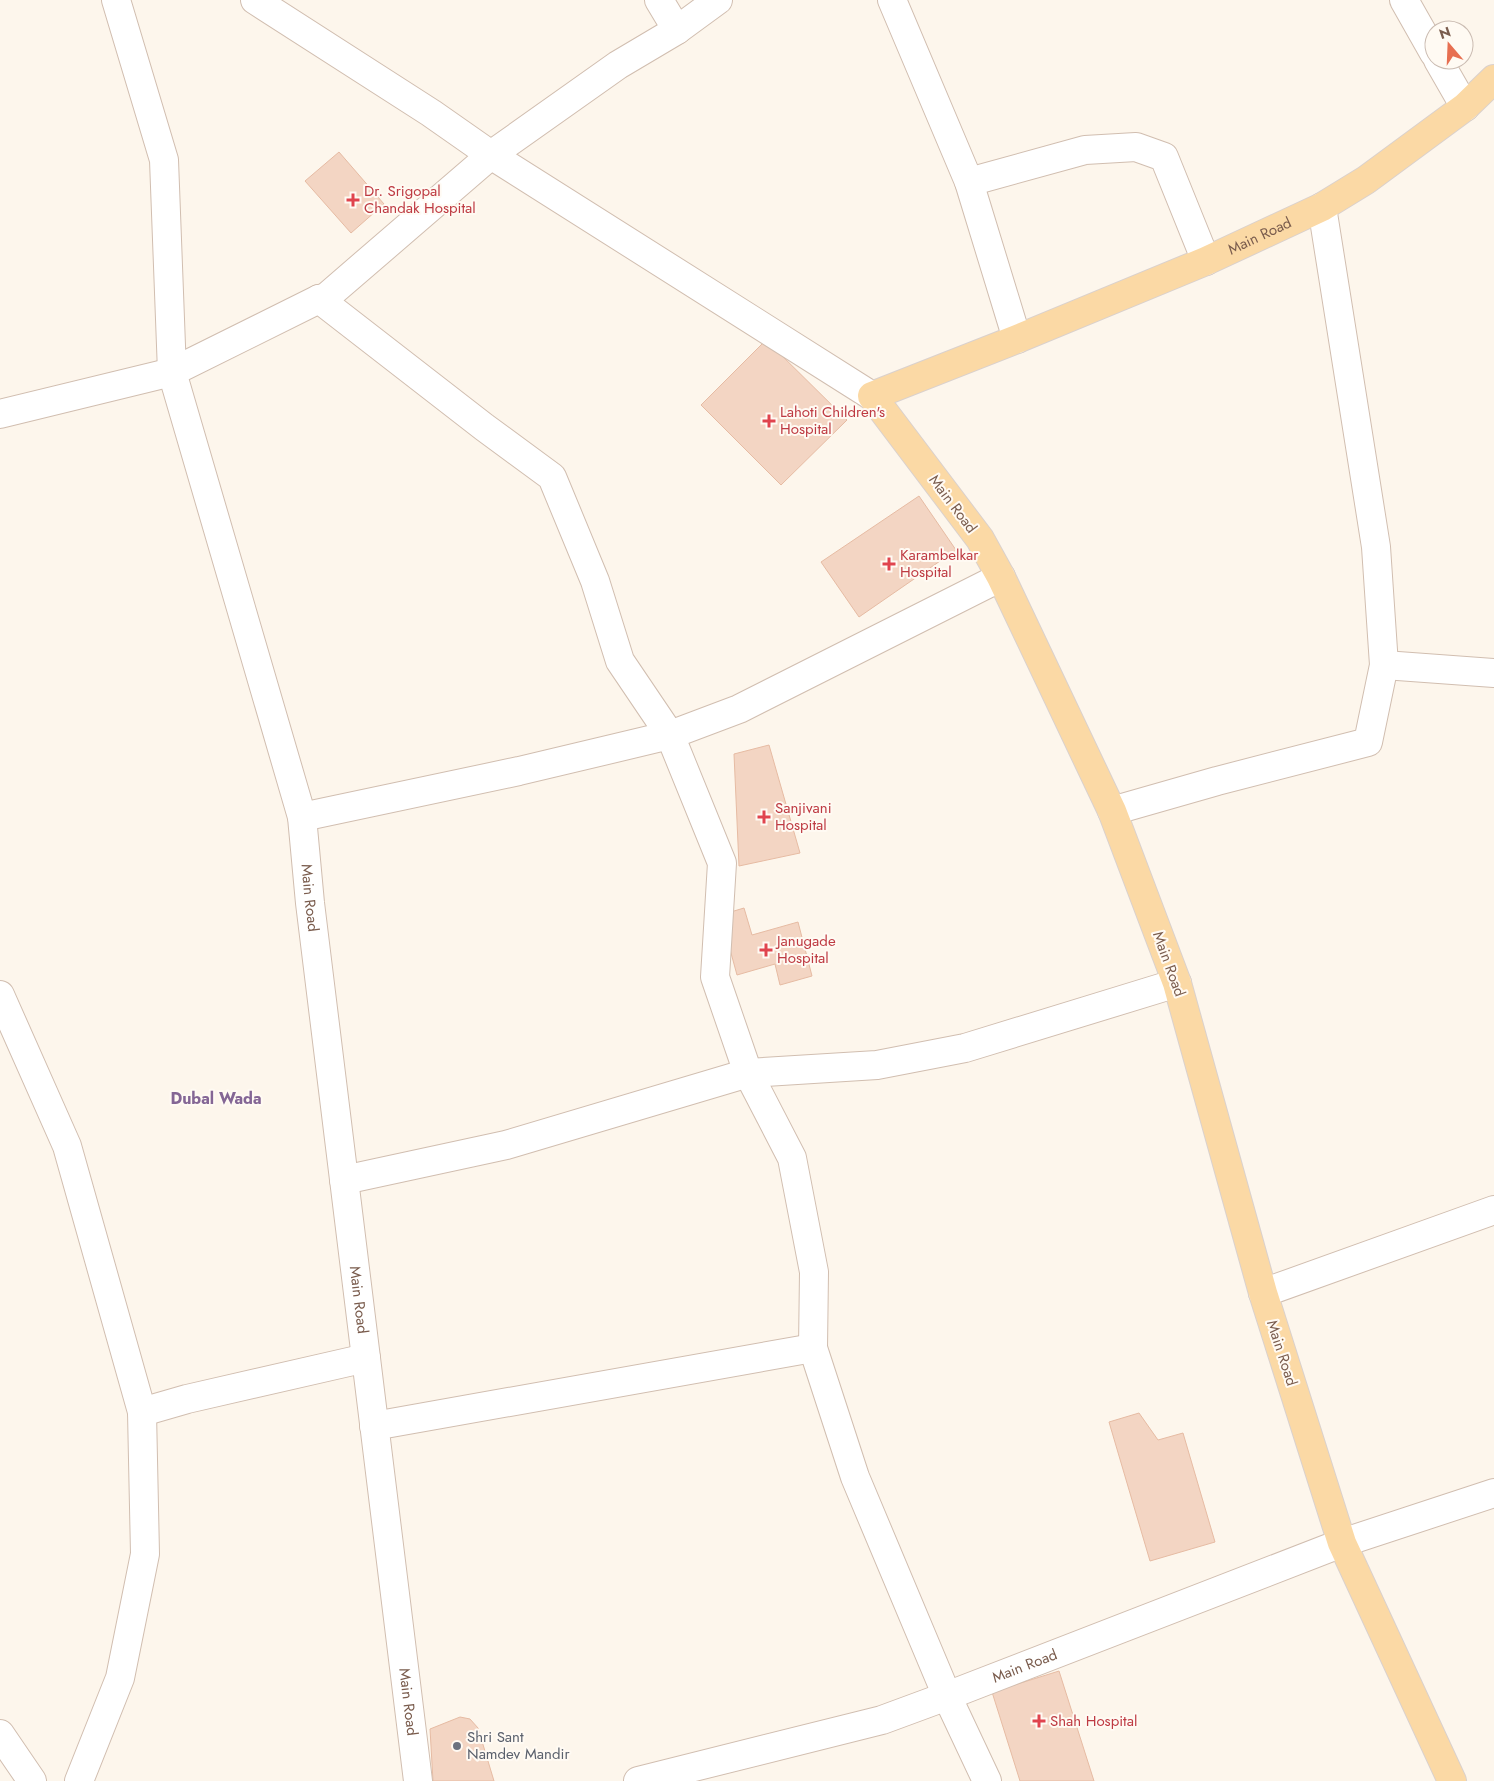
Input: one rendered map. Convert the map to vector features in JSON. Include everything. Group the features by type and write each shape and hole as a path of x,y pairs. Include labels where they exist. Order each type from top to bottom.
{"main road":[{"name":"Main Road","path":"1342,1543 1262,1293 1178,983 1112,811 1001,577 980,539 872,396 1206,261 1322,207 1366,180 1465,107 1494,79"},
{"path":"1342,1543 1452,1781"}],"street":[{"name":"Main Road","path":"116,0 164,160 172,372 302,817 311,913 418,1781"},
{"path":"255,0 431,113 491,155 872,396"},
{"path":"659,0 677,30"},
{"path":"0,414 172,372 319,299 324,299 491,155 618,65 677,30 718,0"},
{"path":"892,0 968,182 1017,339"},
{"path":"1404,0 1424,35"},
{"path":"1444,70 1465,107"},
{"path":"968,182 1085,150 1136,147 1164,157 1206,261"},
{"path":"1112,811 1217,781 1368,742 1384,665 1376,546 1322,207"},
{"path":"319,299 484,427 552,477 595,581 620,661 670,735 722,863 715,977 748,1073 792,1158 814,1272 813,1348 855,1477 947,1696 986,1781"},
{"path":"302,817 519,771 670,735 739,709 1001,577"},
{"path":"1384,665 1494,673"},
{"path":"344,1180 506,1145 748,1073 877,1065 965,1048 1178,983"},
{"path":"1,994 68,1146 125,1345 142,1412 146,1554 120,1678 79,1781"},
{"path":"1262,1293 1494,1210"},
{"path":"374,1426 813,1348"},
{"path":"142,1412 187,1399 366,1358"},
{"path":"1342,1543 1494,1493"},
{"name":"Main Road","path":"638,1781 882,1720 1342,1543"},
{"path":"0,1734 32,1781"}],"building":[{"path":"339,152 384,204 351,233 305,181"},
{"path":"766,340 847,420 781,485 701,405"},
{"path":"919,496 956,550 859,617 821,562"},
{"path":"769,745 800,853 739,866 734,754"},
{"path":"744,908 752,935 798,922 812,976 780,985 775,964 737,975 728,942 724,914"},
{"path":"1139,1413 1158,1440 1183,1433 1215,1542 1150,1561 1109,1422"},
{"path":"1059,1671 1094,1781 1020,1781 992,1692"},
{"name":"Shri Sant Namdev Mandir","path":"460,1717 470,1719 478,1728 494,1781 433,1781 430,1729"}],"place":[{"name":"Dr. Srigopal Chandak Hospital","path":"353,200"},
{"name":"Lahoti Children's Hospital","path":"769,421"},
{"name":"Karambelkar Hospital","path":"889,564"},
{"name":"Sanjivani Hospital","path":"764,817"},
{"name":"Janugade Hospital","path":"766,950"},
{"name":"Shah Hospital","path":"1039,1721"},
{"name":"Shri Sant Namdev Mandir","path":"457,1746"}],"district":[{"name":"Dubal Wada","path":"216,1098"}]}
